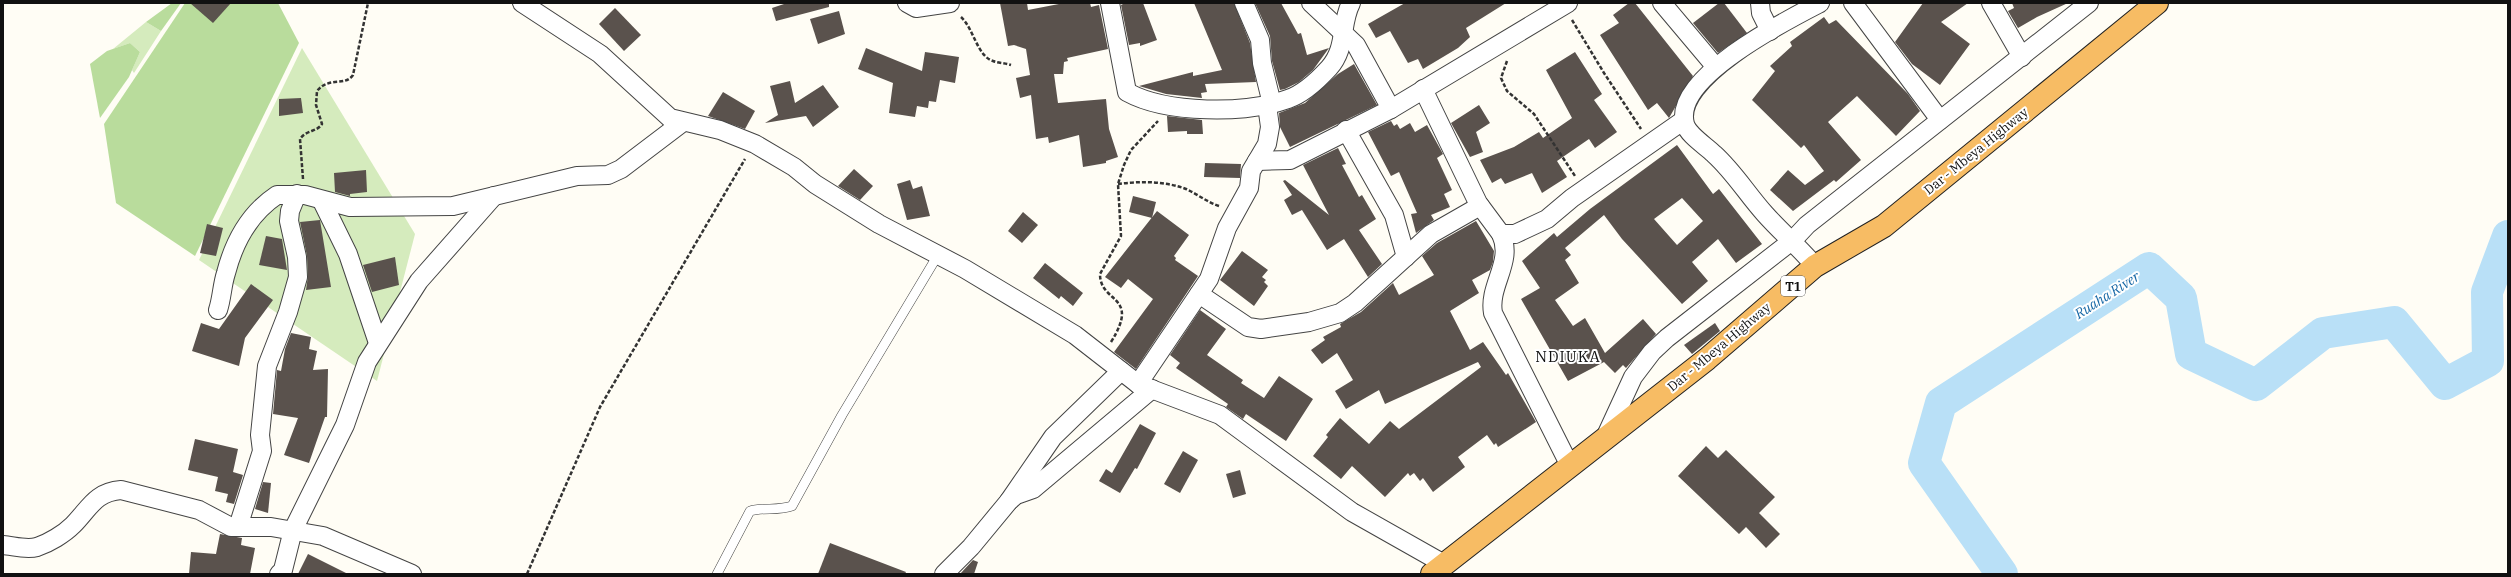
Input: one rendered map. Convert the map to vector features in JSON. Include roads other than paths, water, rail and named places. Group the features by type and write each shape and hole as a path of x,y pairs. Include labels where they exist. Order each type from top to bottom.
{"highway":[{"name":"Dar - Mbeya Highway","path":"1438,569 1707,359 1815,266 1884,226 2157,3"}],"street":[{"path":"522,3 600,54 654,105 670,118 683,122 693,122 720,130 755,144 794,167 815,184 879,224 938,255 1075,335 1121,371 1145,386 1220,415 1352,512 1438,569"},
{"path":"907,3 916,8 953,8"},
{"path":"1110,3 1127,92 1138,98 1167,106 1257,108 1289,99 1304,90 1329,68 1338,55 1351,3"},
{"path":"944,574 1016,495 1033,489 1145,386 1209,279 1220,243 1249,188 1251,171 1267,144 1269,136 1270,104 1262,63 1260,40 1244,3"},
{"path":"1311,3 1356,46 1390,109"},
{"path":"1662,3 1715,66"},
{"path":"1760,3 1761,13 1770,31"},
{"path":"1815,266 1793,240 1765,214 1743,184 1690,131 1684,120 1687,104 1695,88 1715,66 1770,31 1820,3"},
{"path":"1853,3 1940,120"},
{"path":"1991,3 2022,57"},
{"path":"1257,161 1290,160 1346,130 1390,109 1566,4"},
{"path":"1603,440 1633,377 1652,352 1793,240 1807,225 2088,4"},
{"path":"1423,89 1480,206 1501,234 1505,243 1506,254 1493,294 1493,313 1570,466"},
{"path":"1501,234 1515,234 1546,219 1585,189 1684,120"},
{"path":"218,310 226,274 243,230 270,200 277,195 301,195 322,201 350,206 415,208 453,206 577,176 608,175 621,169 683,122"},
{"path":"1346,130 1394,215 1406,257"},
{"path":"1269,136 1274,146 1290,160"},
{"path":"238,527 262,450 260,435 267,366 288,312 298,278 297,256 289,221 290,210 301,195"},
{"path":"279,574 283,570 293,530 345,424 367,362 419,281 494,196"},
{"path":"322,201 348,254 378,343"},
{"path":"1200,294 1248,327 1276,328 1340,313 1356,303 1430,234 1480,206"},
{"path":"1009,502 1053,436 1121,371"},
{"path":"3,545 36,547 50,541 73,525 92,501 113,491 121,490 182,504 199,510 218,522 238,527 271,527 323,536 412,574"}],"lane":[{"path":"717,574 750,510 764,508 781,510 792,506 845,409 938,255"}],"waterway":[{"name":"Ruaha River","path":"2002,574 1924,463 1941,403 2149,268 2181,298 2191,354 2256,385 2323,333 2394,322 2445,384 2488,361 2487,292 2508,236"}],"district":[{"name":"NDIUKA","path":"1568,356"}]}
